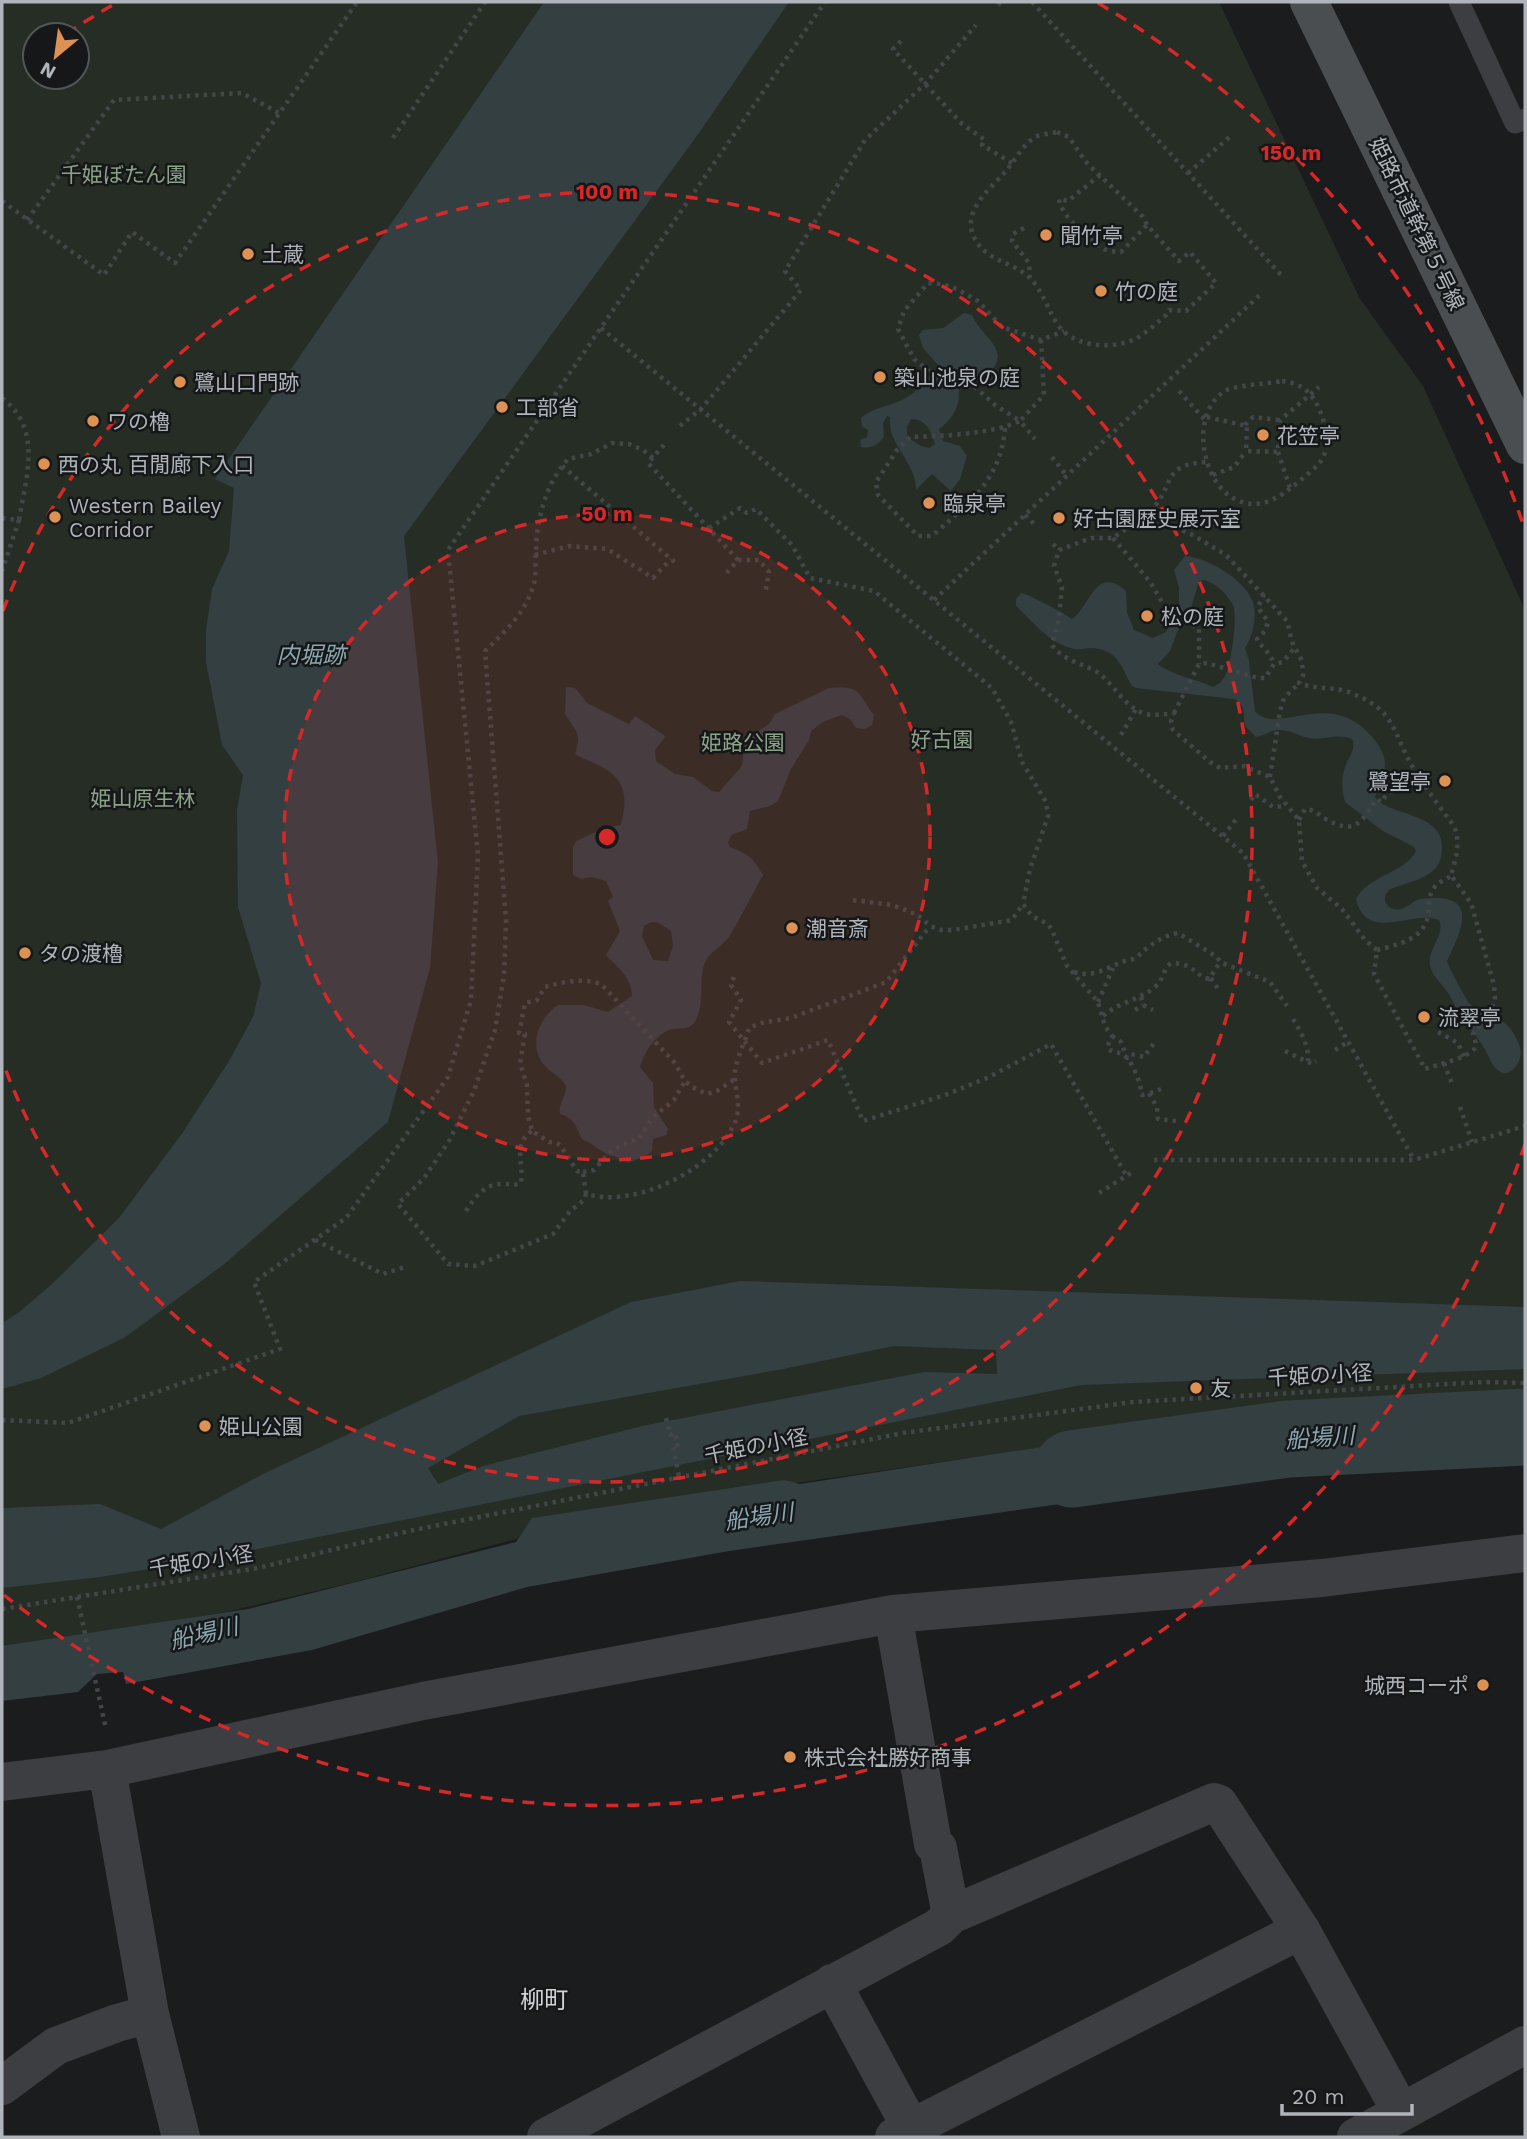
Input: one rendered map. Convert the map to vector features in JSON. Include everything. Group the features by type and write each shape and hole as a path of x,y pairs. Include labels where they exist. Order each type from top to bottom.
{"street":[{"name":"姫路市道幹第５号線","path":"1309,2 1525,445"},
{"path":"2,1782 107,1769 423,1701 893,1614 1322,1578 1525,1553"},
{"path":"893,1614 933,1844 938,1849 951,1915"},
{"path":"107,1769 150,2014 181,2137"},
{"path":"546,2137 939,1927 951,1915 1214,1802 1219,1804 1301,1930 1401,2112"},
{"path":"832,1983 902,2133 1301,1930"},
{"path":"2,2086 56,2046 117,2023 150,2014"},
{"path":"1356,2137 1525,2045"}],"lane":[{"path":"1459,2 1515,122 1525,118"}],"path":[{"path":"2,201 104,275 132,232 175,263 357,2"},
{"path":"393,138 485,2"},
{"path":"2,1420 68,1423 280,1349 254,1282 346,1218 448,1077 471,1000 478,855 448,550 825,2"},
{"path":"1032,2 1281,275"},
{"path":"680,426 701,409 801,290 785,271 865,140 926,83 976,25"},
{"path":"901,41 893,49 962,124 985,139 982,145 1012,163"},
{"path":"27,220 114,100 242,93 279,113"},
{"path":"1057,132 1069,137 1085,161 1100,175 1143,217 1179,261 1190,252 1216,283 1186,311 1169,310 1135,340 1114,345 1091,345 1070,337 1059,326 1047,301 1030,278 986,253 973,236 970,221 978,204 1034,137 1057,132"},
{"path":"1188,173 1233,134"},
{"path":"1100,175 1068,201 1059,200 1062,215 1107,251 1121,252 1147,225"},
{"path":"1024,228 1013,234 1012,241 1028,263 1030,278"},
{"path":"1035,439 1020,421 995,405 975,387 962,380 947,379 930,372 914,359 898,328 904,310 928,283 957,289 978,301 1002,327 1041,340 1064,331"},
{"path":"934,600 1262,293"},
{"path":"601,328 1243,853 1413,1160"},
{"path":"1005,428 1004,446 984,488 932,536 918,536 878,495 876,482 897,450 910,437 945,436 1005,428 1020,421 1044,395 1041,340"},
{"path":"1282,381 1293,382 1310,394 1325,427 1325,453 1315,467 1272,501 1244,503 1233,499 1223,490 1206,462 1206,419 1216,399 1228,390 1282,381"},
{"path":"1290,489 1278,452 1280,420 1319,387"},
{"path":"1179,391 1206,419 1245,425"},
{"path":"2,398 13,407 28,434 28,469 19,520 2,572"},
{"path":"1245,425 1254,417 1280,420"},
{"path":"1213,475 1234,467 1246,451 1245,425"},
{"path":"583,1172 586,1194 584,1200 570,1211 554,1234 475,1266 448,1264 398,1204 424,1178 449,1141 474,1091 495,1030 503,975 506,920 485,651 522,612 534,584 537,529 545,500 552,480 568,459 591,454 612,443 629,444 653,458"},
{"path":"664,445 648,463 738,560 759,560 769,572 765,594"},
{"path":"1246,451 1278,452"},
{"path":"1052,457 1067,476"},
{"path":"1059,550 1091,538 1113,538 1155,506 1174,472 1189,463 1206,462"},
{"path":"562,466 677,564"},
{"path":"709,528 740,508 747,513 756,509 792,545 810,578 874,591 992,688 1010,722 1023,762 1046,802 1048,816 1030,869 1023,905 1012,920 941,930 930,926 919,915 892,905 853,900"},
{"path":"1025,515 1035,525"},
{"path":"2,518 19,520"},
{"path":"1142,518 1160,521 1191,534 1226,555 1287,621 1302,661 1303,677 1284,698 1270,777 1279,797 1299,820"},
{"path":"1113,538 1151,583 1163,604 1173,614 1199,629 1199,664 1174,713 1172,730 1220,768 1244,766 1270,777"},
{"path":"1053,544 1059,550"},
{"path":"535,555 569,546 607,549 653,578 671,559"},
{"path":"1059,550 1054,566 1062,587 1059,618 1052,645 1062,656 1102,676 1114,691 1136,709 1147,714 1174,713"},
{"path":"724,576 738,560"},
{"path":"1264,594 1258,607 1268,622 1265,631 1257,639 1262,648 1270,653 1274,664"},
{"path":"1199,664 1203,662 1265,678 1274,664 1283,662 1296,646"},
{"path":"1299,683 1308,687 1350,692 1373,704 1392,722 1413,768 1458,835 1458,849 1451,875 1433,888 1428,919 1414,937 1401,944 1377,950"},
{"path":"1121,735 1136,709"},
{"path":"1377,950 1365,940 1342,909 1317,888 1302,860 1299,820 1305,809 1314,810 1339,826 1356,826 1377,799 1381,802 1388,793 1423,781"},
{"path":"1251,800 1255,794 1273,807 1287,806"},
{"path":"1223,836 1237,818"},
{"path":"1377,950 1374,974 1425,1069 1464,1057 1474,1050 1476,1046 1473,1034 1490,1013 1495,999 1494,985 1471,903 1451,875"},
{"path":"1023,905 1032,916 1048,924 1067,965 1098,1002 1105,1026 1112,1036 1121,1042 1134,1068 1142,1095 1161,1089"},
{"path":"586,1194 599,1198 620,1197 652,1189 692,1170 712,1155 727,1139 736,1119 737,1087 734,1079 738,1057 749,1028 791,1018 886,982 930,926"},
{"path":"1073,972 1081,974 1113,968 1129,959 1135,959 1162,937 1178,933 1217,957 1220,962 1270,982 1287,1006"},
{"path":"1211,978 1220,962"},
{"path":"1103,1016 1119,1003 1140,997 1158,984 1164,970 1171,963 1191,966 1201,977 1211,978"},
{"path":"1098,1002 1113,968"},
{"path":"734,977 731,985 741,1000 729,1022 762,1063 828,1040 863,1121 947,1094 989,1077 1051,1044 1126,1175"},
{"path":"1211,978 1218,989"},
{"path":"685,1081 674,1100 653,1117 639,1138 612,1150 594,1170 577,1171 560,1145 549,1142 532,1131 528,1116 527,1085 520,1063 525,1034 519,1033 525,1003 537,1000 545,986 570,981 596,982 674,1062 685,1081 699,1092 707,1094 717,1091 734,1079"},
{"path":"1140,997 1143,1005 1153,1010"},
{"path":"1135,1010 1143,1005"},
{"path":"1293,1019 1303,1036 1309,1056 1308,1062"},
{"path":"1438,1032 1458,1043 1464,1057"},
{"path":"1112,1036 1107,1047 1127,1058"},
{"path":"1335,1050 1348,1042"},
{"path":"1127,1058 1131,1054 1144,1057 1154,1043"},
{"path":"1285,1051 1312,1064 1317,1061"},
{"path":"1444,1063 1453,1086"},
{"path":"1149,1093 1157,1107 1158,1119 1177,1121"},
{"path":"1460,1107 1472,1142"},
{"path":"1154,1160 1413,1160 1525,1126"},
{"path":"466,1211 478,1192 499,1183 516,1185 521,1182 519,1148 524,1136 532,1131"},
{"path":"1099,1193 1133,1171"},
{"path":"315,1240 383,1274 405,1267"},
{"name":"千姫の小径","path":"2,1609 258,1568 409,1531 903,1433 1133,1402 1444,1384 1525,1382"},
{"path":"666,1418 670,1434 675,1433 678,1445 673,1446 679,1477"},
{"path":"77,1597 96,1684"}],"green space":[{"name":"姫路公園","path":"2,2 1219,2 1360,299 1423,386 1525,610 1525,1401 1114,1437 533,1521 517,1539 231,1611 2,1649"}],"water":[{"name":"内堀跡","path":"544,2 789,2 699,133 404,536 438,863 430,968 388,1122 223,1265 124,1338 41,1378 2,1389 2,1323 52,1284 119,1218 181,1135 229,1061 253,1017 261,983 238,907 237,810 243,775 222,745 206,662 206,630 212,589 229,551 234,488 215,479"},
{"path":"964,313 972,315 994,346 997,361 983,379 963,374 959,383 957,407 939,429 943,441 960,446 967,456 960,479 951,491 932,474 916,490 911,469 892,434 890,417 887,416 883,423 884,437 871,447 861,447 860,440 867,437 868,430 862,426 861,418 902,400 922,385 938,365 923,348 919,335 923,330 943,328","holes":["911,419 925,424 932,435 935,444 929,448 907,437 907,427"]},
{"path":"1185,556 1194,557 1223,570 1248,592 1254,606 1255,618 1245,648 1255,712 1265,718 1278,719 1307,714 1340,715 1357,723 1379,746 1385,767 1375,797 1381,803 1433,826 1442,845 1438,865 1432,871 1389,890 1385,901 1393,909 1404,908 1418,900 1440,898 1459,906 1461,925 1447,961 1469,1003 1502,1021 1513,1032 1521,1052 1515,1068 1502,1073 1494,1067 1481,1042 1433,974 1430,959 1440,931 1439,920 1417,918 1380,923 1370,920 1362,912 1356,899 1362,891 1404,865 1416,851 1414,847 1383,831 1345,802 1343,776 1353,740 1342,737 1309,738 1282,730 1256,737 1245,726 1242,707 1234,699 1136,688 1132,686 1121,665 1107,651 1065,646 1042,632 1016,606 1016,599 1021,593 1072,619 1100,585 1107,582 1116,584 1126,591 1127,612 1134,630 1153,638 1166,632 1179,607 1179,588 1174,570","holes":["1204,580 1221,590 1231,601 1235,619 1227,670 1221,681 1213,687 1158,664 1170,651 1177,632 1188,618 1199,581"]},
{"path":"566,687 575,688 587,703 629,724 635,716 665,737 655,750 656,761 675,774 693,777 712,791 719,792 742,766 745,739 769,724 775,714 829,688 840,687 858,692 874,715 872,725 865,729 856,728 850,719 842,715 823,722 811,731 778,801 750,811 747,829 731,835 728,843 730,847 750,857 763,875 729,937 706,960 701,1002 694,1023 689,1027 664,1033 650,1045 644,1056 640,1067 653,1083 654,1107 668,1129 666,1135 653,1139 652,1151 628,1163 582,1139 572,1120 560,1114 566,1086 546,1067 537,1051 540,1025 558,1005 584,1005 608,1012 632,996 626,978 606,955 620,931 608,901 613,897 606,881 592,877 581,879 573,875 573,847 576,841 605,828 621,825 624,796 614,775 575,754 578,736 565,714","holes":["657,922 671,931 673,946 668,961 653,960 642,936 644,926"]},
{"path":"740,1281 1525,1307 1525,1369 1081,1385 187,1563 100,1577 2,1588 2,1508 100,1504 161,1529 265,1473 631,1302","holes":["894,1346 996,1350 997,1374 924,1372 647,1425 483,1466 438,1484 428,1468 519,1416 783,1369"]},
{"path":"1408,1413 1525,1415 1525,1437 1481,1435 1444,1445 1359,1449 1313,1463 1199,1467 1174,1472 1145,1484 1114,1487 1102,1498 729,1551 527,1587 312,1650 126,1684 123,1672 97,1674 78,1692 2,1701 2,1646 248,1609 516,1542 532,1518 784,1480 800,1484 1120,1435 1177,1455 1231,1451 1260,1431 1327,1418"}],"waterway":[{"name":"船場川","path":"1072,1469 1288,1439 1525,1427"}],"place":[{"name":"聞竹亭","path":"1046,235"},
{"name":"土蔵","path":"248,254"},
{"name":"竹の庭","path":"1101,291"},
{"name":"築山池泉の庭","path":"880,377"},
{"name":"鷺山口門跡","path":"180,382"},
{"name":"工部省","path":"502,407"},
{"name":"ワの櫓","path":"93,421"},
{"name":"花笠亭","path":"1263,435"},
{"name":"西の丸 百閒廊下入口","path":"44,464"},
{"name":"臨泉亭","path":"929,503"},
{"name":"Western Bailey Corridor","path":"55,517"},
{"name":"好古園歴史展示室","path":"1059,518"},
{"name":"松の庭","path":"1147,616"},
{"name":"鷺望亭","path":"1445,781"},
{"name":"潮音斎","path":"792,928"},
{"name":"タの渡櫓","path":"25,953"},
{"name":"流翠亭","path":"1424,1017"},
{"name":"友","path":"1196,1388"},
{"name":"姫山公園","path":"205,1426"},
{"name":"城西コーポ","path":"1483,1685"},
{"name":"株式会社勝好商事","path":"790,1757"}],"district":[{"name":"柳町","path":"544,2000"}],"park label":[{"name":"千姫ぼたん園","path":"124,174"},
{"name":"好古園","path":"942,739"},
{"name":"姫山原生林","path":"143,798"}]}
